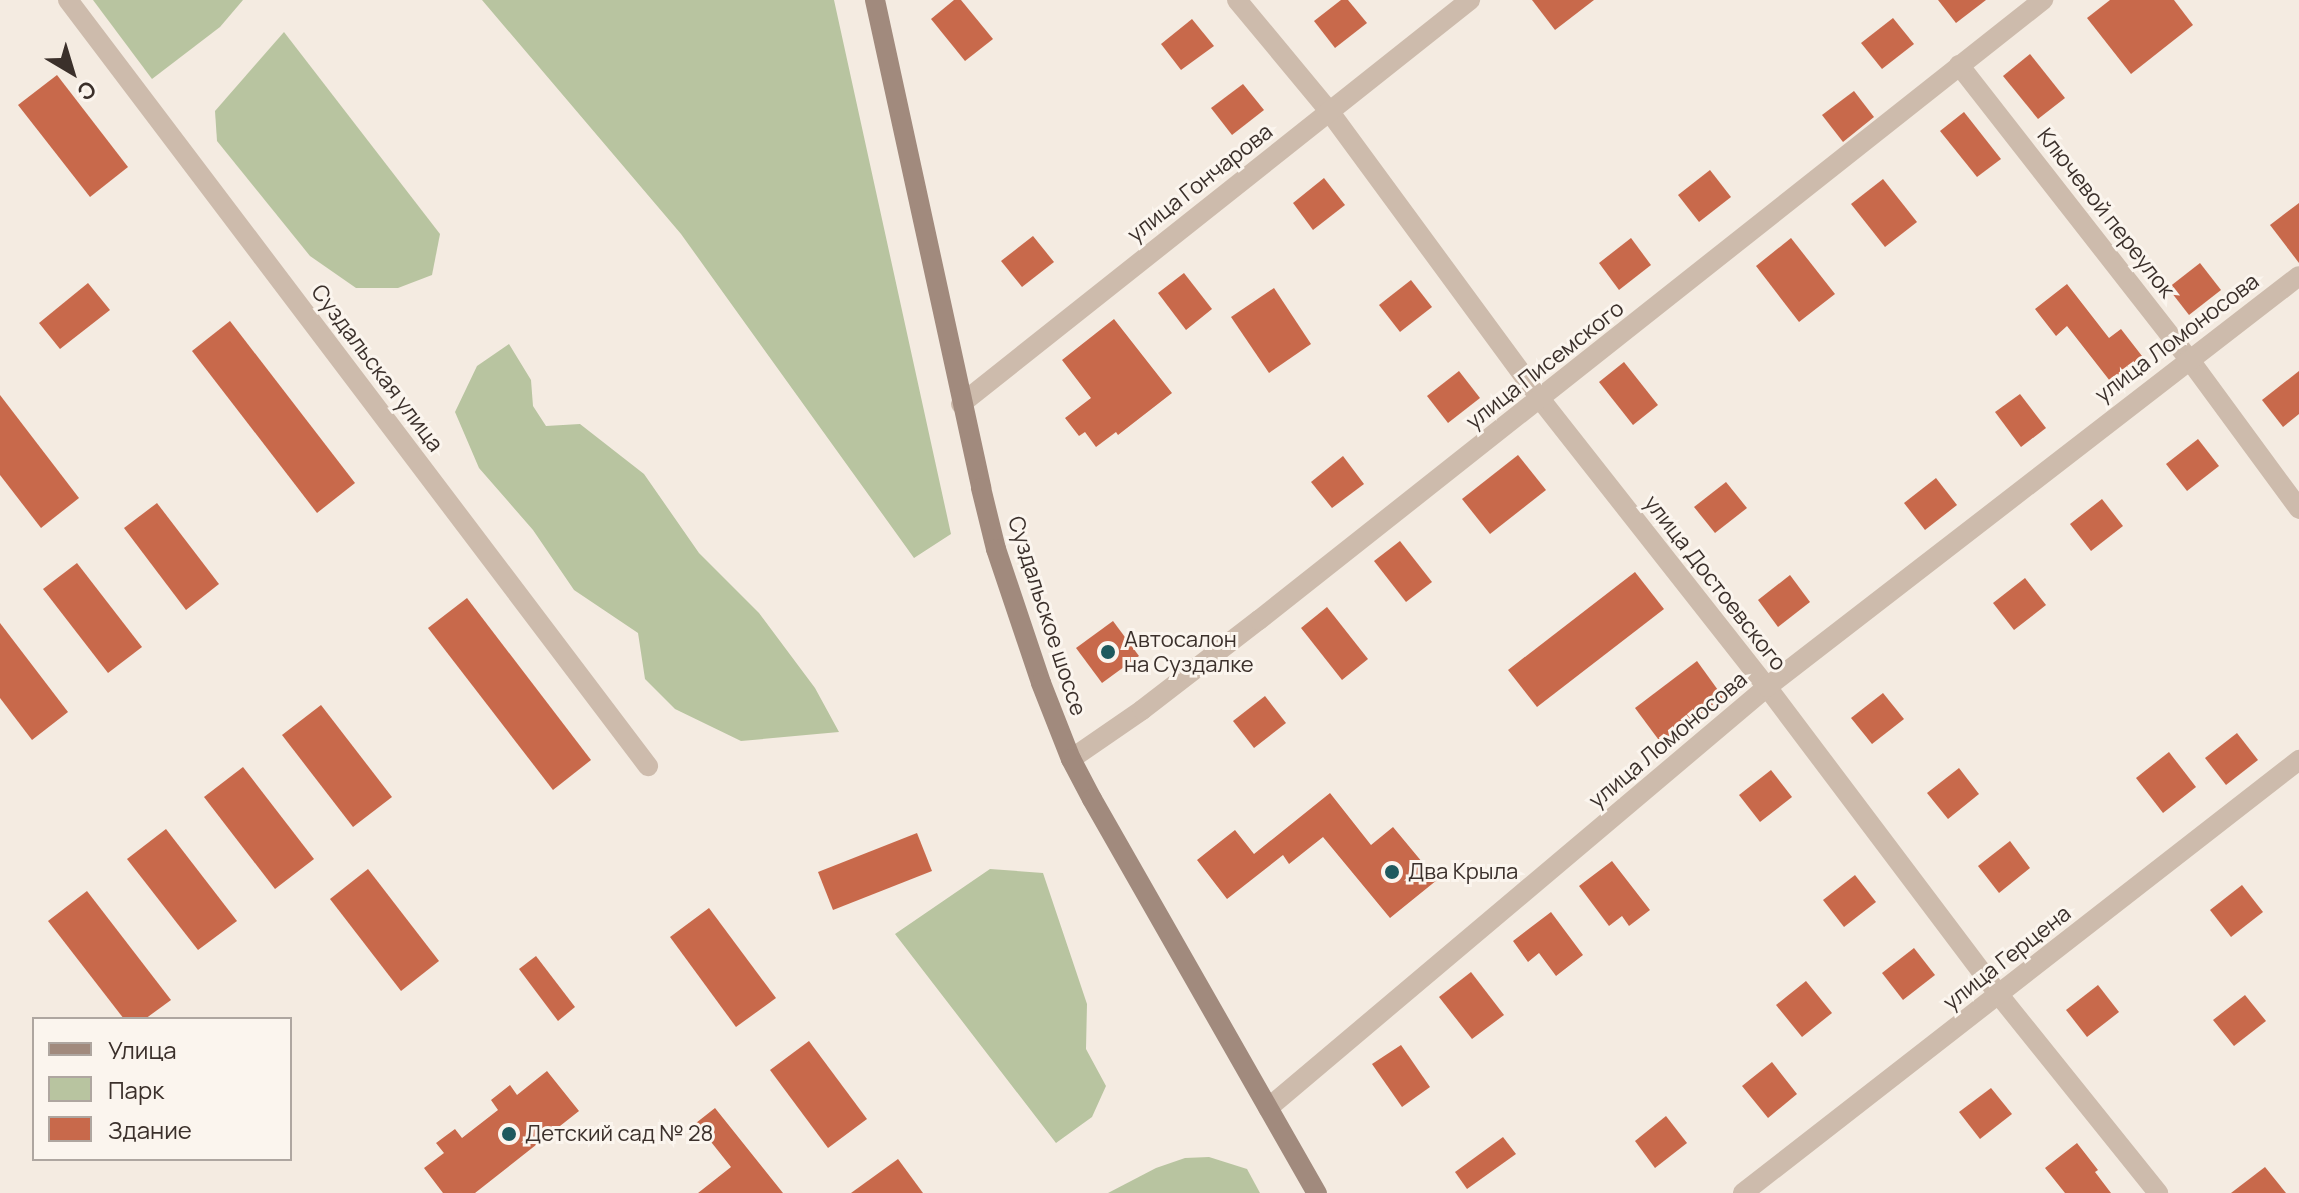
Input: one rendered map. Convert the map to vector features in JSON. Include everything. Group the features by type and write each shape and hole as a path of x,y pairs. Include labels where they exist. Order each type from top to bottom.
{"main road":[{"name":"Суздальское шоссе","path":"875,0 961,404 996,549 1071,759 1317,1193"}],"street":[{"name":"Суздальская улица","path":"68,0 648,766"},
{"name":"улица Достоевского","path":"1237,0 1329,111 1541,400 1767,687 1999,995 2158,1193"},
{"name":"улица Гончарова","path":"961,404 1470,0"},
{"name":"улица Писемского","path":"1071,759 1142,710 1541,400 2043,0"},
{"name":"Ключевой переулок","path":"1959,65 2189,359 2299,509"},
{"name":"улица Ломоносова","path":"1268,1108 1767,687 2299,276"},
{"name":"улица Герцена","path":"1743,1193 2299,760"}],"green space":[{"path":"93,0 243,0 220,27 152,79"},
{"path":"482,0 834,0 951,534 914,558 681,234"},
{"path":"284,32 440,234 432,275 398,288 356,288 310,256 217,141 215,111"},
{"path":"509,344 531,380 533,406 546,426 580,424 644,474 699,553 759,613 815,688 839,732 741,741 675,709 645,679 638,633 574,590 533,530 479,468 455,412 477,366"},
{"path":"990,869 1043,873 1087,1004 1086,1049 1106,1086 1092,1117 1056,1143 895,934"},
{"path":"1209,1157 1247,1169 1260,1193 1108,1193 1156,1168 1185,1158"}],"building":[{"path":"954,0 961,0 993,39 965,61 931,19"},
{"path":"1341,0 1348,0 1367,23 1335,48 1314,21"},
{"path":"1532,0 1594,0 1555,30"},
{"path":"1938,0 1986,0 1956,23"},
{"path":"2110,0 2174,0 2193,25 2131,74 2087,18"},
{"path":"1893,18 1914,44 1882,69 1861,43"},
{"path":"1192,19 1214,46 1181,70 1161,44"},
{"path":"2030,54 2065,98 2038,119 2003,76"},
{"path":"57,75 128,167 90,197 18,105"},
{"path":"1243,84 1264,110 1232,135 1211,108"},
{"path":"1854,91 1874,117 1843,142 1822,115"},
{"path":"1964,112 2001,159 1977,177 1940,131"},
{"path":"1710,170 1731,197 1699,222 1678,195"},
{"path":"1324,178 1345,205 1313,230 1293,203"},
{"path":"1883,179 1917,222 1885,247 1851,204"},
{"path":"2299,203 2299,263 2270,225"},
{"path":"1033,236 1054,262 1022,287 1001,261"},
{"path":"1631,238 1651,265 1619,290 1599,263"},
{"path":"1791,238 1835,294 1799,322 1756,266"},
{"path":"2200,263 2221,290 2189,315 2168,288"},
{"path":"1184,273 1212,309 1186,330 1158,293"},
{"path":"1411,280 1432,307 1400,332 1379,305"},
{"path":"88,283 110,310 60,349 39,323"},
{"path":"2067,284 2109,338 2121,329 2142,356 2110,381 2067,326 2056,336 2035,309"},
{"path":"1274,288 1311,344 1269,373 1231,317"},
{"path":"1114,319 1172,393 1118,435 1116,432 1096,447 1085,432 1079,436 1065,418 1091,398 1062,360"},
{"path":"230,321 355,483 317,513 192,351"},
{"path":"1624,362 1658,405 1633,425 1599,382"},
{"path":"1459,371 1480,398 1448,423 1427,396"},
{"path":"2299,371 2299,414 2283,427 2262,400"},
{"path":"2020,394 2046,428 2021,447 1995,412"},
{"path":"0,395 79,498 41,528 0,475"},
{"path":"2198,439 2219,466 2187,491 2166,464"},
{"path":"1518,455 1546,490 1490,534 1462,499"},
{"path":"1343,456 1364,484 1332,508 1311,482"},
{"path":"1936,478 1957,505 1925,530 1904,503"},
{"path":"1726,482 1747,508 1715,533 1694,507"},
{"path":"2102,499 2123,526 2091,551 2070,524"},
{"path":"157,503 219,584 186,610 124,528"},
{"path":"1400,541 1432,582 1406,602 1374,561"},
{"path":"77,563 142,647 108,673 43,589"},
{"path":"1635,572 1664,609 1537,707 1508,670"},
{"path":"1790,575 1810,602 1778,627 1758,600"},
{"path":"2025,578 2046,605 2014,630 1993,603"},
{"path":"467,598 591,760 553,790 428,628"},
{"path":"1327,607 1368,659 1342,680 1301,628"},
{"name":"Автосалон на Суздалке","path":"1113,621 1139,656 1102,683 1076,648"},
{"path":"0,623 68,712 32,740 0,698"},
{"path":"1697,661 1723,697 1661,743 1635,708"},
{"path":"1883,693 1904,719 1872,744 1851,718"},
{"path":"1265,696 1286,723 1254,748 1233,721"},
{"path":"321,705 392,797 353,827 282,735"},
{"path":"2237,733 2258,760 2226,785 2205,758"},
{"path":"2169,752 2196,787 2163,813 2136,778"},
{"path":"243,767 314,859 275,889 204,797"},
{"path":"1959,768 1979,794 1948,819 1927,793"},
{"path":"1771,770 1792,797 1760,822 1739,795"},
{"path":"1330,793 1371,845 1393,827 1437,880 1390,918 1323,837 1289,864 1283,855 1227,899 1197,860 1235,830 1254,854"},
{"path":"166,829 237,921 198,950 127,859"},
{"path":"917,833 932,871 833,910 818,872"},
{"path":"2010,841 2030,868 1999,893 1978,866"},
{"path":"1612,861 1650,910 1629,926 1622,916 1609,926 1579,886"},
{"path":"368,869 439,961 401,991 330,899"},
{"path":"1855,875 1876,902 1844,927 1823,900"},
{"path":"2242,885 2263,912 2231,937 2210,910"},
{"path":"87,891 171,1000 148,1017 122,1017 48,921"},
{"path":"709,908 776,998 736,1027 670,937"},
{"path":"1551,912 1583,955 1556,976 1539,953 1528,962 1513,941"},
{"path":"1914,948 1935,975 1903,1000 1882,973"},
{"path":"536,956 575,1007 558,1021 519,969"},
{"path":"1471,972 1504,1015 1472,1039 1439,997"},
{"path":"1806,981 1832,1013 1802,1037 1776,1005"},
{"path":"2098,985 2119,1012 2087,1037 2066,1010"},
{"path":"2245,995 2266,1021 2234,1046 2213,1020"},
{"path":"809,1041 867,1119 828,1148 770,1070"},
{"path":"1401,1045 1430,1087 1402,1107 1372,1064"},
{"path":"1772,1062 1797,1094 1768,1118 1742,1086"},
{"name":"Детский сад № 28","path":"547,1071 579,1111 475,1193 443,1193 424,1168 444,1153 436,1143 455,1129 462,1138 498,1110 491,1100 510,1085 517,1095"},
{"path":"1991,1088 2012,1114 1980,1139 1959,1112"},
{"path":"715,1108 783,1193 698,1193 731,1167 696,1123"},
{"path":"1666,1116 1687,1143 1655,1168 1635,1141"},
{"path":"1503,1137 1516,1154 1467,1189 1455,1172"},
{"path":"2077,1143 2111,1193 2065,1193 2045,1168"},
{"path":"898,1159 923,1193 851,1193"},
{"path":"2265,1167 2286,1193 2231,1193"}],"place":[{"name":"Автосалон на Суздалке","path":"1108,652"},
{"name":"Два Крыла","path":"1392,872"},
{"name":"Детский сад № 28","path":"509,1134"}]}
